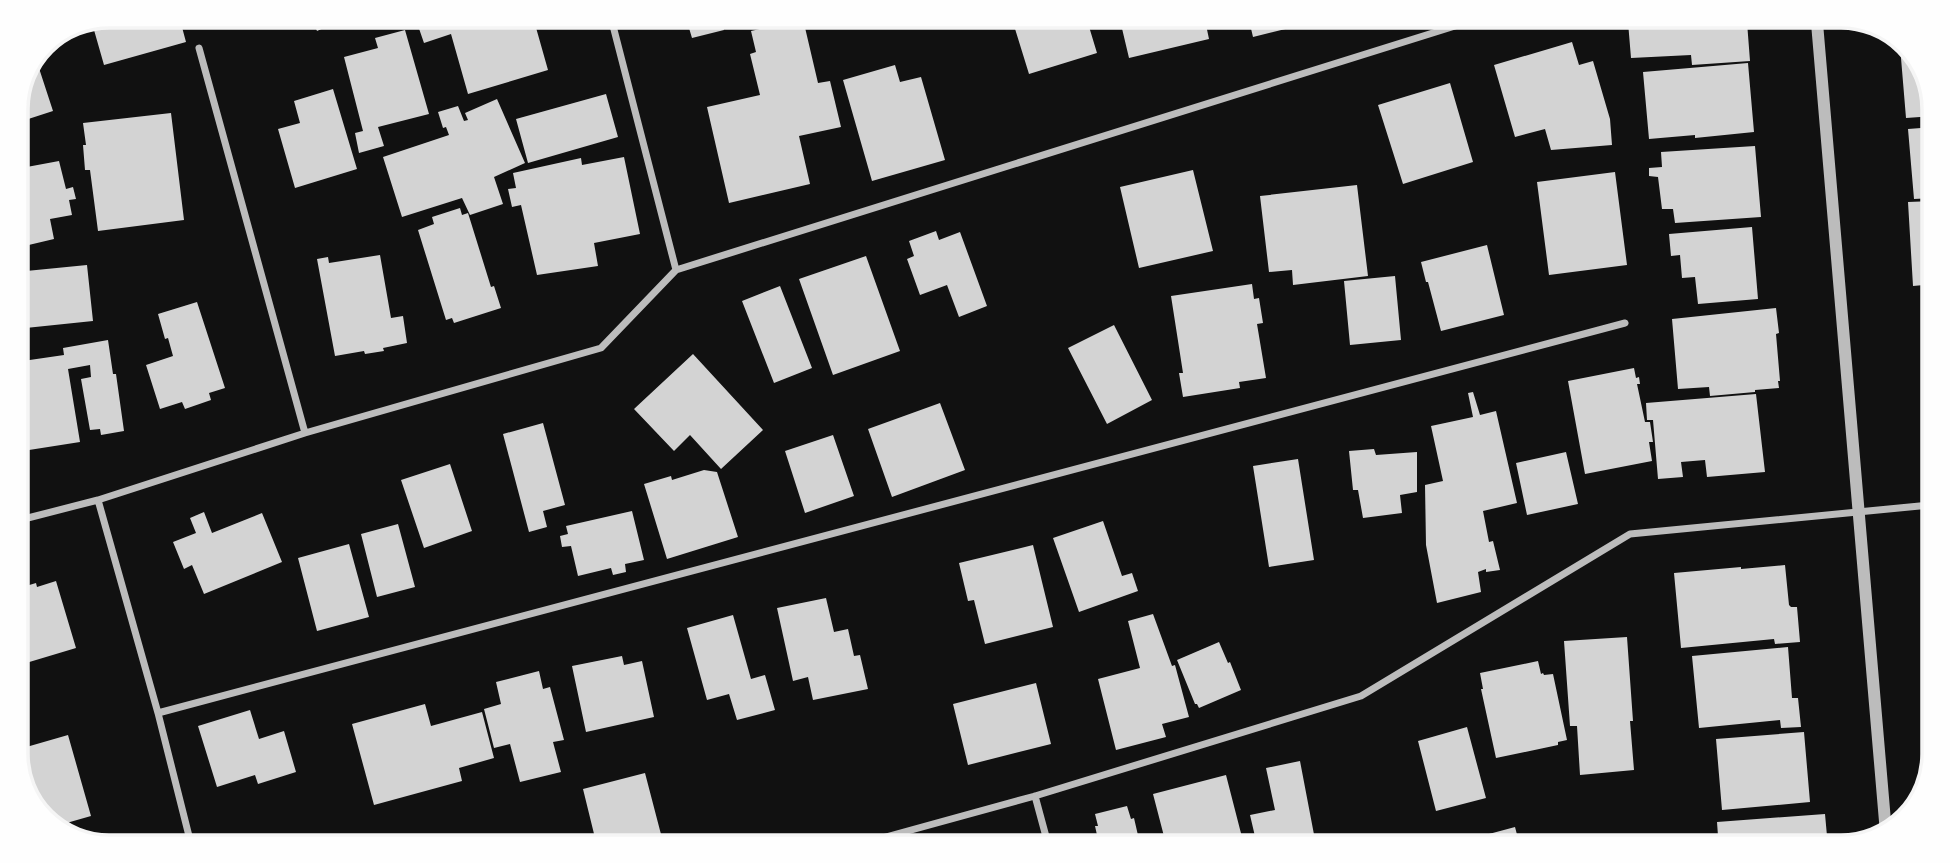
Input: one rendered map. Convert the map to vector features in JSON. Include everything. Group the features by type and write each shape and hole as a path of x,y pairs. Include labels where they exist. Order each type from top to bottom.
{"street":[{"path":"614,28 676,270"},
{"path":"28,518 98,499 305,433 601,348 676,270 1449,28"},
{"path":"1817,28 1885,822"},
{"path":"199,48 305,433"},
{"path":"158,713 1625,323"},
{"path":"98,499 158,713 188,835"},
{"path":"893,835 1035,796 1362,696 1630,534 1922,506"},
{"path":"1035,796 1046,835"}],"building":[{"path":"182,28 186,42 104,65 94,30"},
{"path":"419,28 536,28 548,70 468,94 451,34 424,43"},
{"path":"689,28 724,28 724,30 692,38"},
{"path":"764,28 805,28 818,83 830,81 841,127 799,136 810,184 729,203 707,107 760,95 750,54 756,52 751,31"},
{"path":"1015,28 1089,28 1097,53 1029,74"},
{"path":"1122,28 1207,28 1209,39 1129,58"},
{"path":"1251,28 1290,28 1253,37"},
{"path":"1628,28 1747,28 1750,61 1692,65 1691,55 1631,58"},
{"path":"405,30 429,114 378,127 384,146 359,153 355,133 363,131 344,57 378,48 375,38"},
{"path":"1572,42 1579,65 1593,61 1610,119 1612,145 1551,150 1545,129 1515,137 1494,65"},
{"path":"1901,54 1914,73 1922,103 1922,117 1906,118"},
{"path":"1748,63 1754,132 1649,139 1643,72"},
{"path":"895,65 900,82 921,77 945,160 872,181 843,80"},
{"path":"39,69 53,111 28,119 31,88"},
{"path":"1450,83 1473,162 1403,184 1378,105"},
{"path":"333,89 357,169 295,188 278,129 300,123 294,101"},
{"path":"606,94 618,137 528,163 516,119"},
{"path":"497,99 525,163 494,177 503,204 470,215 462,198 402,217 383,157 449,135 446,127 443,128 438,112 458,106 464,121 468,120 465,113"},
{"path":"171,113 184,220 98,231 90,170 85,170 83,123"},
{"path":"1922,128 1922,199 1914,199 1908,129"},
{"path":"1755,146 1761,217 1675,223 1673,209 1662,209 1658,177 1649,176 1649,168 1662,167 1661,152"},
{"path":"624,157 640,234 594,243 598,266 537,275 521,205 512,207 508,189 516,188 513,173 581,158 582,165"},
{"path":"59,161 66,189 73,187 76,199 69,200 72,215 50,219 54,239 28,245 28,167"},
{"path":"1193,170 1213,251 1139,268 1120,187"},
{"path":"1615,172 1627,265 1549,275 1537,182"},
{"path":"1357,185 1368,276 1293,285 1292,270 1269,272 1260,196"},
{"path":"1922,201 1922,285 1913,286 1908,202"},
{"path":"460,208 462,215 468,213 491,287 494,286 501,308 454,323 452,318 446,320 418,230 434,224 432,217"},
{"path":"1752,227 1758,299 1698,304 1695,277 1682,278 1680,255 1671,256 1669,234"},
{"path":"936,231 939,240 960,232 987,306 959,317 947,285 920,295 907,259 914,256 909,241"},
{"path":"1487,245 1504,315 1441,331 1421,262"},
{"path":"380,255 391,318 403,316 407,343 383,348 384,351 335,356 317,259 328,257 329,263"},
{"path":"866,256 900,351 833,375 799,279"},
{"path":"87,265 93,321 28,328 28,271"},
{"path":"1395,276 1401,340 1350,345 1344,281"},
{"path":"1252,284 1254,299 1259,298 1263,323 1257,324 1266,378 1239,382 1240,388 1183,397 1179,373 1183,373 1171,296"},
{"path":"780,286 812,368 774,383 742,301"},
{"path":"197,302 225,388 209,393 211,400 185,409 182,402 160,409 146,365 173,356 158,314"},
{"path":"1776,308 1779,388 1710,396 1709,387 1678,389 1672,319"},
{"path":"1114,325 1152,400 1107,424 1068,348"},
{"path":"108,340 124,431 101,435 100,429 90,430 81,379 91,377 90,365 68,369 80,442 29,450 28,360 64,355 63,348"},
{"path":"693,354 763,430 721,469 690,435 674,451 634,409"},
{"path":"1634,368 1636,378 1639,377 1640,384 1637,384 1645,422 1650,422 1652,461 1585,474 1568,381"},
{"path":"1473,392 1480,415 1496,411 1517,503 1483,511 1489,542 1493,541 1500,570 1486,572 1486,569 1478,572 1481,592 1437,603 1426,545 1425,485 1443,481 1431,426 1473,417 1468,393"},
{"path":"1756,394 1765,472 1707,477 1705,460 1681,462 1683,477 1658,479 1653,420 1647,420 1646,403"},
{"path":"940,403 965,470 892,497 868,429"},
{"path":"543,423 565,505 543,511 547,527 529,532 503,434"},
{"path":"833,435 854,496 805,513 785,451"},
{"path":"1374,449 1376,455 1417,452 1417,492 1400,495 1402,513 1363,518 1358,490 1353,490 1349,451"},
{"path":"1566,452 1578,504 1527,515 1516,463"},
{"path":"1298,459 1314,560 1269,567 1253,466"},
{"path":"450,464 472,531 424,548 401,480"},
{"path":"704,470 717,472 738,537 667,559 644,484 671,476 672,480"},
{"path":"632,511 644,560 625,564 626,572 613,575 611,568 578,576 571,546 562,547 560,536 568,534 566,526"},
{"path":"204,512 212,533 262,513 282,562 204,594 192,565 184,569 173,542 196,533 190,518"},
{"path":"1103,521 1122,576 1132,573 1138,591 1079,612 1053,538"},
{"path":"398,524 415,587 377,597 361,534"},
{"path":"349,544 369,617 317,631 298,558"},
{"path":"1033,545 1053,627 985,644 974,600 968,601 959,563"},
{"path":"1785,565 1789,605 1797,607 1800,642 1775,644 1774,639 1681,648 1674,573"},
{"path":"56,581 76,648 28,662 28,585 36,583 37,587"},
{"path":"826,598 834,632 848,629 854,656 860,655 868,689 813,700 808,677 793,681 777,608"},
{"path":"1153,614 1172,666 1175,665 1189,717 1162,724 1166,737 1116,750 1098,679 1140,668 1128,621"},
{"path":"733,615 751,679 765,675 775,710 737,720 729,694 707,700 687,628"},
{"path":"1627,637 1634,770 1580,775 1577,726 1570,726 1564,641"},
{"path":"1219,642 1241,690 1199,708 1177,660"},
{"path":"1788,647 1792,698 1798,698 1801,727 1781,728 1780,720 1699,728 1692,656"},
{"path":"622,656 624,665 642,661 654,717 586,732 572,666"},
{"path":"1538,661 1541,674 1553,674 1567,740 1558,742 1558,745 1496,758 1480,673"},
{"path":"539,671 543,689 550,687 564,740 553,742 561,772 520,782 510,744 494,748 484,709 501,704 496,682"},
{"path":"1036,683 1051,744 968,765 953,704"},
{"path":"425,704 431,726 482,712 494,758 459,768 462,781 374,805 352,724"},
{"path":"250,710 259,739 284,731 296,772 258,784 255,775 217,787 198,726"},
{"path":"1467,727 1486,798 1436,811 1418,741"},
{"path":"1804,732 1810,802 1722,810 1716,739"},
{"path":"68,735 91,816 67,823 48,808 32,780 28,747"},
{"path":"1300,761 1314,835 1255,835 1250,815 1275,810 1266,768"},
{"path":"645,773 661,835 594,835 583,789"},
{"path":"1226,775 1241,835 1164,835 1153,794"},
{"path":"1127,806 1131,819 1134,818 1138,835 1097,835 1095,814"},
{"path":"1825,814 1827,835 1718,835 1717,822"},
{"path":"1515,827 1517,835 1485,835"}]}
